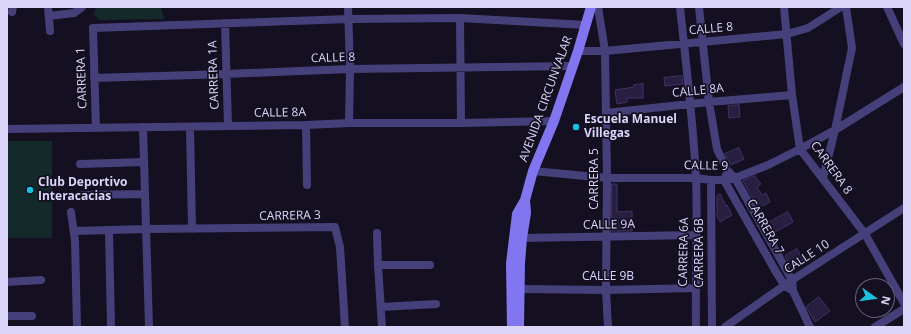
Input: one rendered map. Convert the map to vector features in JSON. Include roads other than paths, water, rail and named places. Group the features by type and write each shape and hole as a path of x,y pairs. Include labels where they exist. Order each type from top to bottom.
{"main road":[{"name":"AVENIDA CIRCUNVALAR","path":"512,327 511,263 517,214 525,200 533,171 554,121 578,51 591,7"},
{"name":"AVENIDA CIRCUNVALAR","path":"519,327 520,263 526,213 525,200"}],"street":[{"path":"48,7 50,31"},
{"path":"49,16 74,13 82,7"},
{"path":"348,7 350,70 349,123"},
{"name":"CARRERA 5","path":"598,7 605,52 607,178 606,290 608,327"},
{"name":"CARRERA 6A","path":"680,7 696,178 696,327"},
{"name":"CARRERA 7","path":"699,7 708,102 717,149 727,170 735,178 792,280 793,291 810,327"},
{"name":"CARRERA 8","path":"784,7 792,94 800,149 864,234 904,302"},
{"name":"CALLE 8","path":"578,51 605,52 787,34 808,28 841,7"},
{"path":"823,178 852,48 846,7"},
{"path":"887,7 904,44"},
{"path":"460,18 461,123"},
{"path":"225,23 349,19 460,18 586,25"},
{"name":"CARRERA 1","path":"96,128 93,28 225,23"},
{"name":"CARRERA 1A","path":"225,23 228,126"},
{"name":"CALLE 8","path":"94,78 461,67 573,66"},
{"name":"CALLE 9","path":"533,171 607,178 696,178 724,180 735,178 768,165 800,149 904,87"},
{"name":"CALLE 8A","path":"606,113 792,94"},
{"name":"CALLE 8A","path":"7,130 349,123 554,121"},
{"path":"306,125 307,185"},
{"path":"143,127 149,327"},
{"path":"190,127 192,229"},
{"path":"80,164 144,162"},
{"path":"724,180 727,170"},
{"name":"CARRERA 6B","path":"711,180 712,327"},
{"name":"CARRERA 7","path":"724,180 785,286 793,291"},
{"path":"83,195 145,194"},
{"name":"CALLE 10","path":"725,327 792,280 904,208"},
{"path":"71,212 75,241 76,327"},
{"name":"CARRERA 3","path":"74,231 334,227 340,247 344,327"},
{"path":"109,230 111,327"},
{"path":"377,233 382,327"},
{"name":"CALLE 9A","path":"522,238 697,235"},
{"path":"378,265 430,265"},
{"path":"7,282 41,280"},
{"name":"CALLE 9B","path":"520,289 606,290 696,288"},
{"path":"381,307 436,304"},
{"path":"875,327 904,309"},
{"path":"7,316 32,316"}],"place":[{"name":"Escuela Manuel Villegas","path":"576,127"},
{"name":"Club Deportivo Interacacias","path":"30,190"}]}
